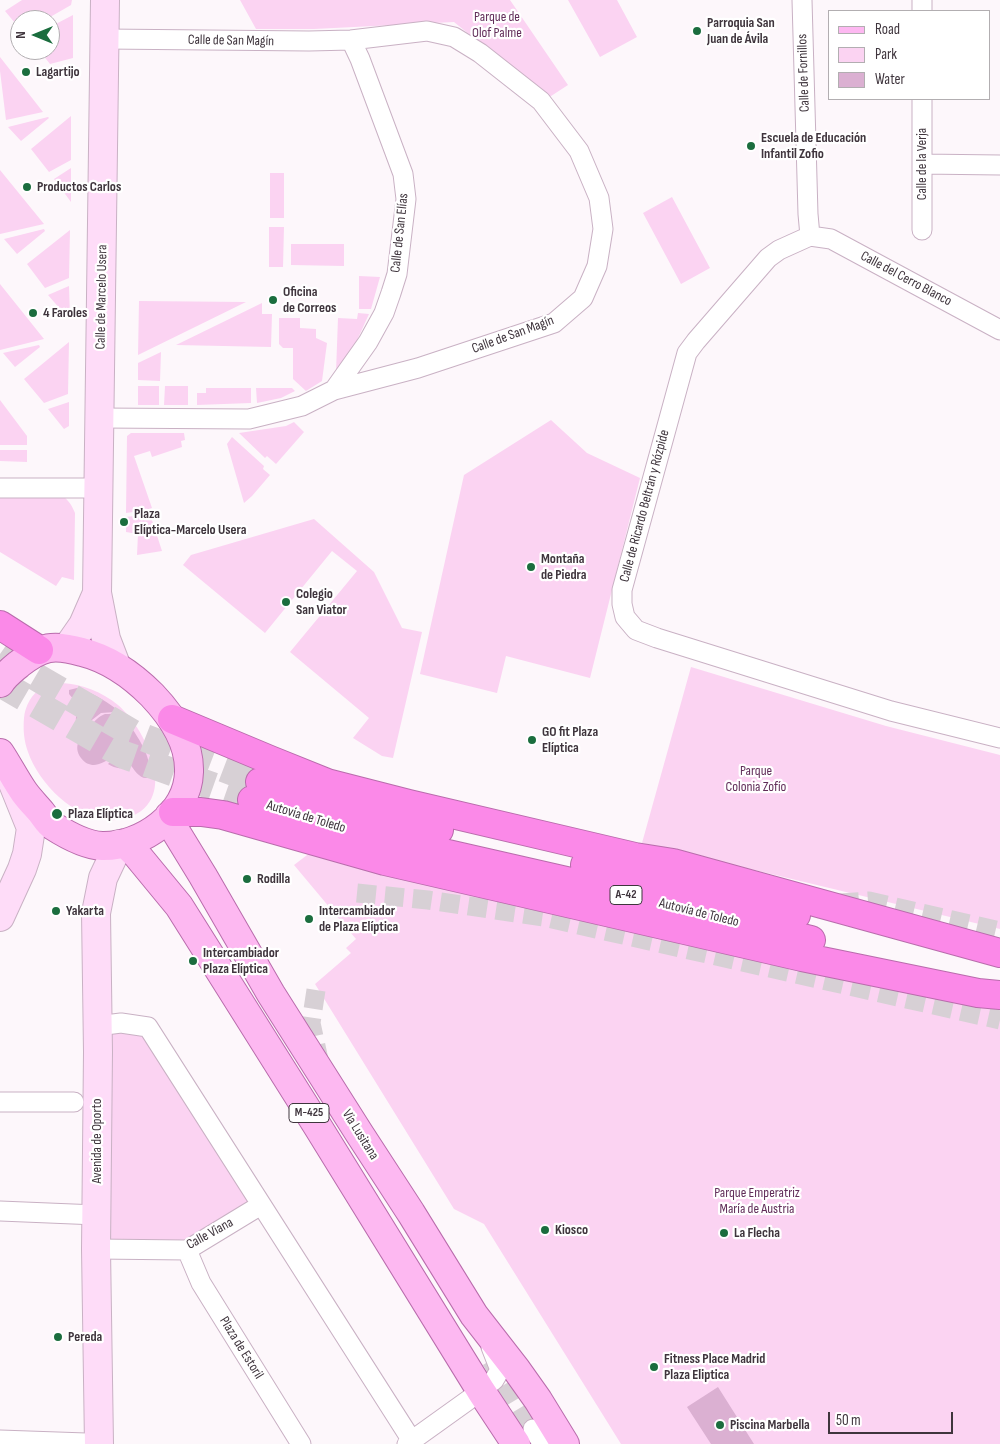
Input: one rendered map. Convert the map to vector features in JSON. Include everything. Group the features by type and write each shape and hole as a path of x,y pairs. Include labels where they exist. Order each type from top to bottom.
{"highway":[{"path":"0,624 39,650"},
{"path":"172,719 327,783 635,857 673,863 1000,953"},
{"name":"Autovía de Toledo","path":"1000,961 732,901 601,868 369,814 256,791 364,835 592,887 875,956 1000,990"},
{"path":"171,814 201,812 223,815 385,861 802,957 978,993 1000,995"}],"main road":[{"name":"Calle de Marcelo Usera","path":"105,0 97,593 106,639 116,665"},
{"name":"Calle de Marcelo Usera","path":"68,648 83,626 97,593"},
{"path":"0,683 10,672 39,650 52,647 68,648 98,657 116,665 147,690 172,719 187,751 189,772 186,790 179,805 152,830 122,844 100,846 77,839 52,825 23,791 1,754"},
{"path":"0,917 22,869 27,854 31,828 1,754"},
{"name":"Vía Lusitana","path":"171,814 173,826 271,994 474,1315 533,1392 565,1444"},
{"name":"Avenida de Oporto","path":"99,1443 96,1249 96,912 103,878 122,844"},
{"name":"M-425","path":"122,844 137,855 178,906 481,1390 531,1439"}],"street":[{"name":"Calle de Fornillos","path":"802,0 810,236"},
{"name":"Calle de San Magín","path":"100,418 249,419 302,406 334,390 418,368 554,323 583,298 597,266 603,229 599,198 579,151 542,101 480,54 454,37 427,31 351,40 105,39"},
{"name":"Calle de San Elías","path":"334,390 368,342 384,313 397,274 406,199 403,174 360,59 351,40"},
{"name":"Calle de la Verja","path":"922,100 922,230"},
{"path":"922,164 1000,165"},
{"name":"Calle del Cerro Blanco","path":"810,236 831,239 1000,330"},
{"name":"Calle de Ricardo Beltrán y Rózpide","path":"810,236 779,250 768,258 687,353 622,590 622,604 626,617 636,630 657,638 891,711 1000,738"},
{"path":"0,488 99,488"},
{"path":"97,1026 120,1023 148,1027 383,1395 411,1443 494,1380 500,1370 493,1350 474,1315"},
{"path":"0,1102 74,1102"},
{"name":"Calle Viana","path":"96,1249 187,1250 260,1205"},
{"path":"0,1211 97,1215"},
{"name":"Plaza de Estoril","path":"187,1250 202,1284 300,1444"},
{"name":"Avenida de Oporto","path":"0,1440 99,1443"}],"green space":[{"path":"22,0 72,0 71,5 60,11 10,10 10,17 5,11"},
{"name":"Parque de Olof Palme","path":"240,0 510,0 568,85 548,98 454,22 314,29 256,29"},
{"path":"568,0 617,0 637,37 600,57"},
{"path":"73,15 73,58 50,64 47,60 60,60 60,22"},
{"path":"0,57 43,112 6,120"},
{"path":"71,116 71,160 49,172 31,149"},
{"path":"48,117 21,141 8,127"},
{"path":"71,168 71,202 54,179"},
{"path":"0,170 44,224 0,234"},
{"path":"270,173 284,173 284,218 270,218"},
{"path":"672,197 710,268 681,284 643,213"},
{"path":"269,227 284,227 283,267 269,267"},
{"path":"44,229 45,231 17,254 4,239"},
{"path":"70,230 69,278 45,288 27,264"},
{"path":"291,244 344,244 344,266 291,265"},
{"path":"359,276 380,277 371,309 359,309"},
{"path":"0,284 44,339 0,350"},
{"path":"69,286 70,316 67,317 48,295"},
{"path":"139,301 246,302 138,355"},
{"path":"262,303 262,314 272,314 271,347 176,345"},
{"path":"358,313 369,314 354,347 336,372 338,318 357,319"},
{"path":"279,318 300,318 300,328 316,329 316,338 327,343 322,381 306,391 293,379 293,348 283,348 279,344"},
{"path":"69,342 68,394 44,403 24,379"},
{"path":"39,345 40,347 15,367 3,353"},
{"path":"161,352 160,381 138,380 138,363"},
{"path":"138,386 159,386 159,405 138,405"},
{"path":"165,386 188,386 188,405 164,405"},
{"path":"206,388 251,388 251,403 197,405 197,393 206,393"},
{"path":"256,388 292,388 295,391 281,398 257,403"},
{"path":"0,400 27,436 27,445 0,445"},
{"path":"69,402 69,426 64,429 48,409"},
{"name":"Montaña de Piedra","path":"551,420 587,453 640,478 590,678 506,656 497,693 420,674 464,475"},
{"path":"294,422 304,432 276,464 267,456 265,458 239,433 286,426"},
{"path":"131,433 184,433 185,440 181,441 182,447 152,457 150,451 134,456 152,508 126,513 127,436"},
{"path":"232,437 264,466 263,469 270,475 244,503 227,444"},
{"path":"0,450 27,450 27,462 0,461"},
{"path":"64,497 71,504 75,513 74,580 62,577 56,586 0,552 0,498"},
{"path":"150,514 162,551 137,555 138,534 126,532 126,517"},
{"path":"314,519 374,572 402,628 422,632 393,758 382,756 353,738 369,718 290,652 357,571 332,551 265,633 183,565 191,555"},
{"name":"Parque Colonia Zofío","path":"691,667 886,726 1000,755 1000,929 642,843"},
{"name":"Plaza Elíptica","path":"62,683 84,687 105,696 118,705 140,732 154,766 155,784 151,799 141,811 123,819 108,820 93,817 65,802 42,778 28,752 24,731 25,713 32,696 39,690 45,686"},
{"name":"Parque Emperatriz María de Austria","path":"315,849 1000,1004 1000,1444 621,1444 484,1224 454,1209 315,984 351,953 346,948 356,939 294,865"},
{"path":"97,1026 148,1027 261,1205 187,1250 110,1250"}],"water":[{"path":"77,688 106,702 115,708 115,712 101,713 79,730 76,719 77,713 81,708 69,694 69,690"},
{"path":"105,714 116,714 123,719 128,729 127,741 118,753 108,760 94,765 89,764 78,754 79,741 94,722"},
{"path":"130,730 133,730 146,753 149,766 147,778 140,776 130,764 119,768 108,764 128,744"},
{"name":"Piscina Marbella","path":"718,1387 754,1444 711,1444 687,1407"}],"tunnel":[{"path":"0,654 132,733 260,782"},
{"path":"0,683 124,755 252,800"},
{"path":"357,893 428,900 543,917 1000,1020"},
{"path":"840,903 869,901 1000,931"},
{"path":"316,990 311,1023 319,1060"},
{"path":"491,1360 533,1429"}],"place":[{"name":"Parroquia San Juan de Ávila","path":"697,31"},
{"name":"Lagartijo","path":"26,72"},
{"name":"Escuela de Educación Infantil Zofio","path":"751,146"},
{"name":"Productos Carlos","path":"27,187"},
{"name":"Oficina de Correos","path":"273,300"},
{"name":"4 Faroles","path":"33,313"},
{"name":"Plaza Elíptica-Marcelo Usera","path":"124,522"},
{"name":"Montaña de Piedra","path":"531,567"},
{"name":"Colegio San Viator","path":"286,602"},
{"name":"GO fit Plaza Elíptica","path":"532,740"},
{"name":"Plaza Elíptica","path":"57,814"},
{"name":"Rodilla","path":"247,879"},
{"name":"Yakarta","path":"56,911"},
{"name":"Intercambiador de Plaza Elíptica","path":"309,919"},
{"name":"Intercambiador Plaza Elíptica","path":"193,961"},
{"name":"Kiosco","path":"545,1230"},
{"name":"La Flecha","path":"724,1233"},
{"name":"Pereda","path":"58,1337"},
{"name":"Fitness Place Madrid Plaza Eliptica","path":"654,1367"},
{"name":"Piscina Marbella","path":"720,1425"}]}
